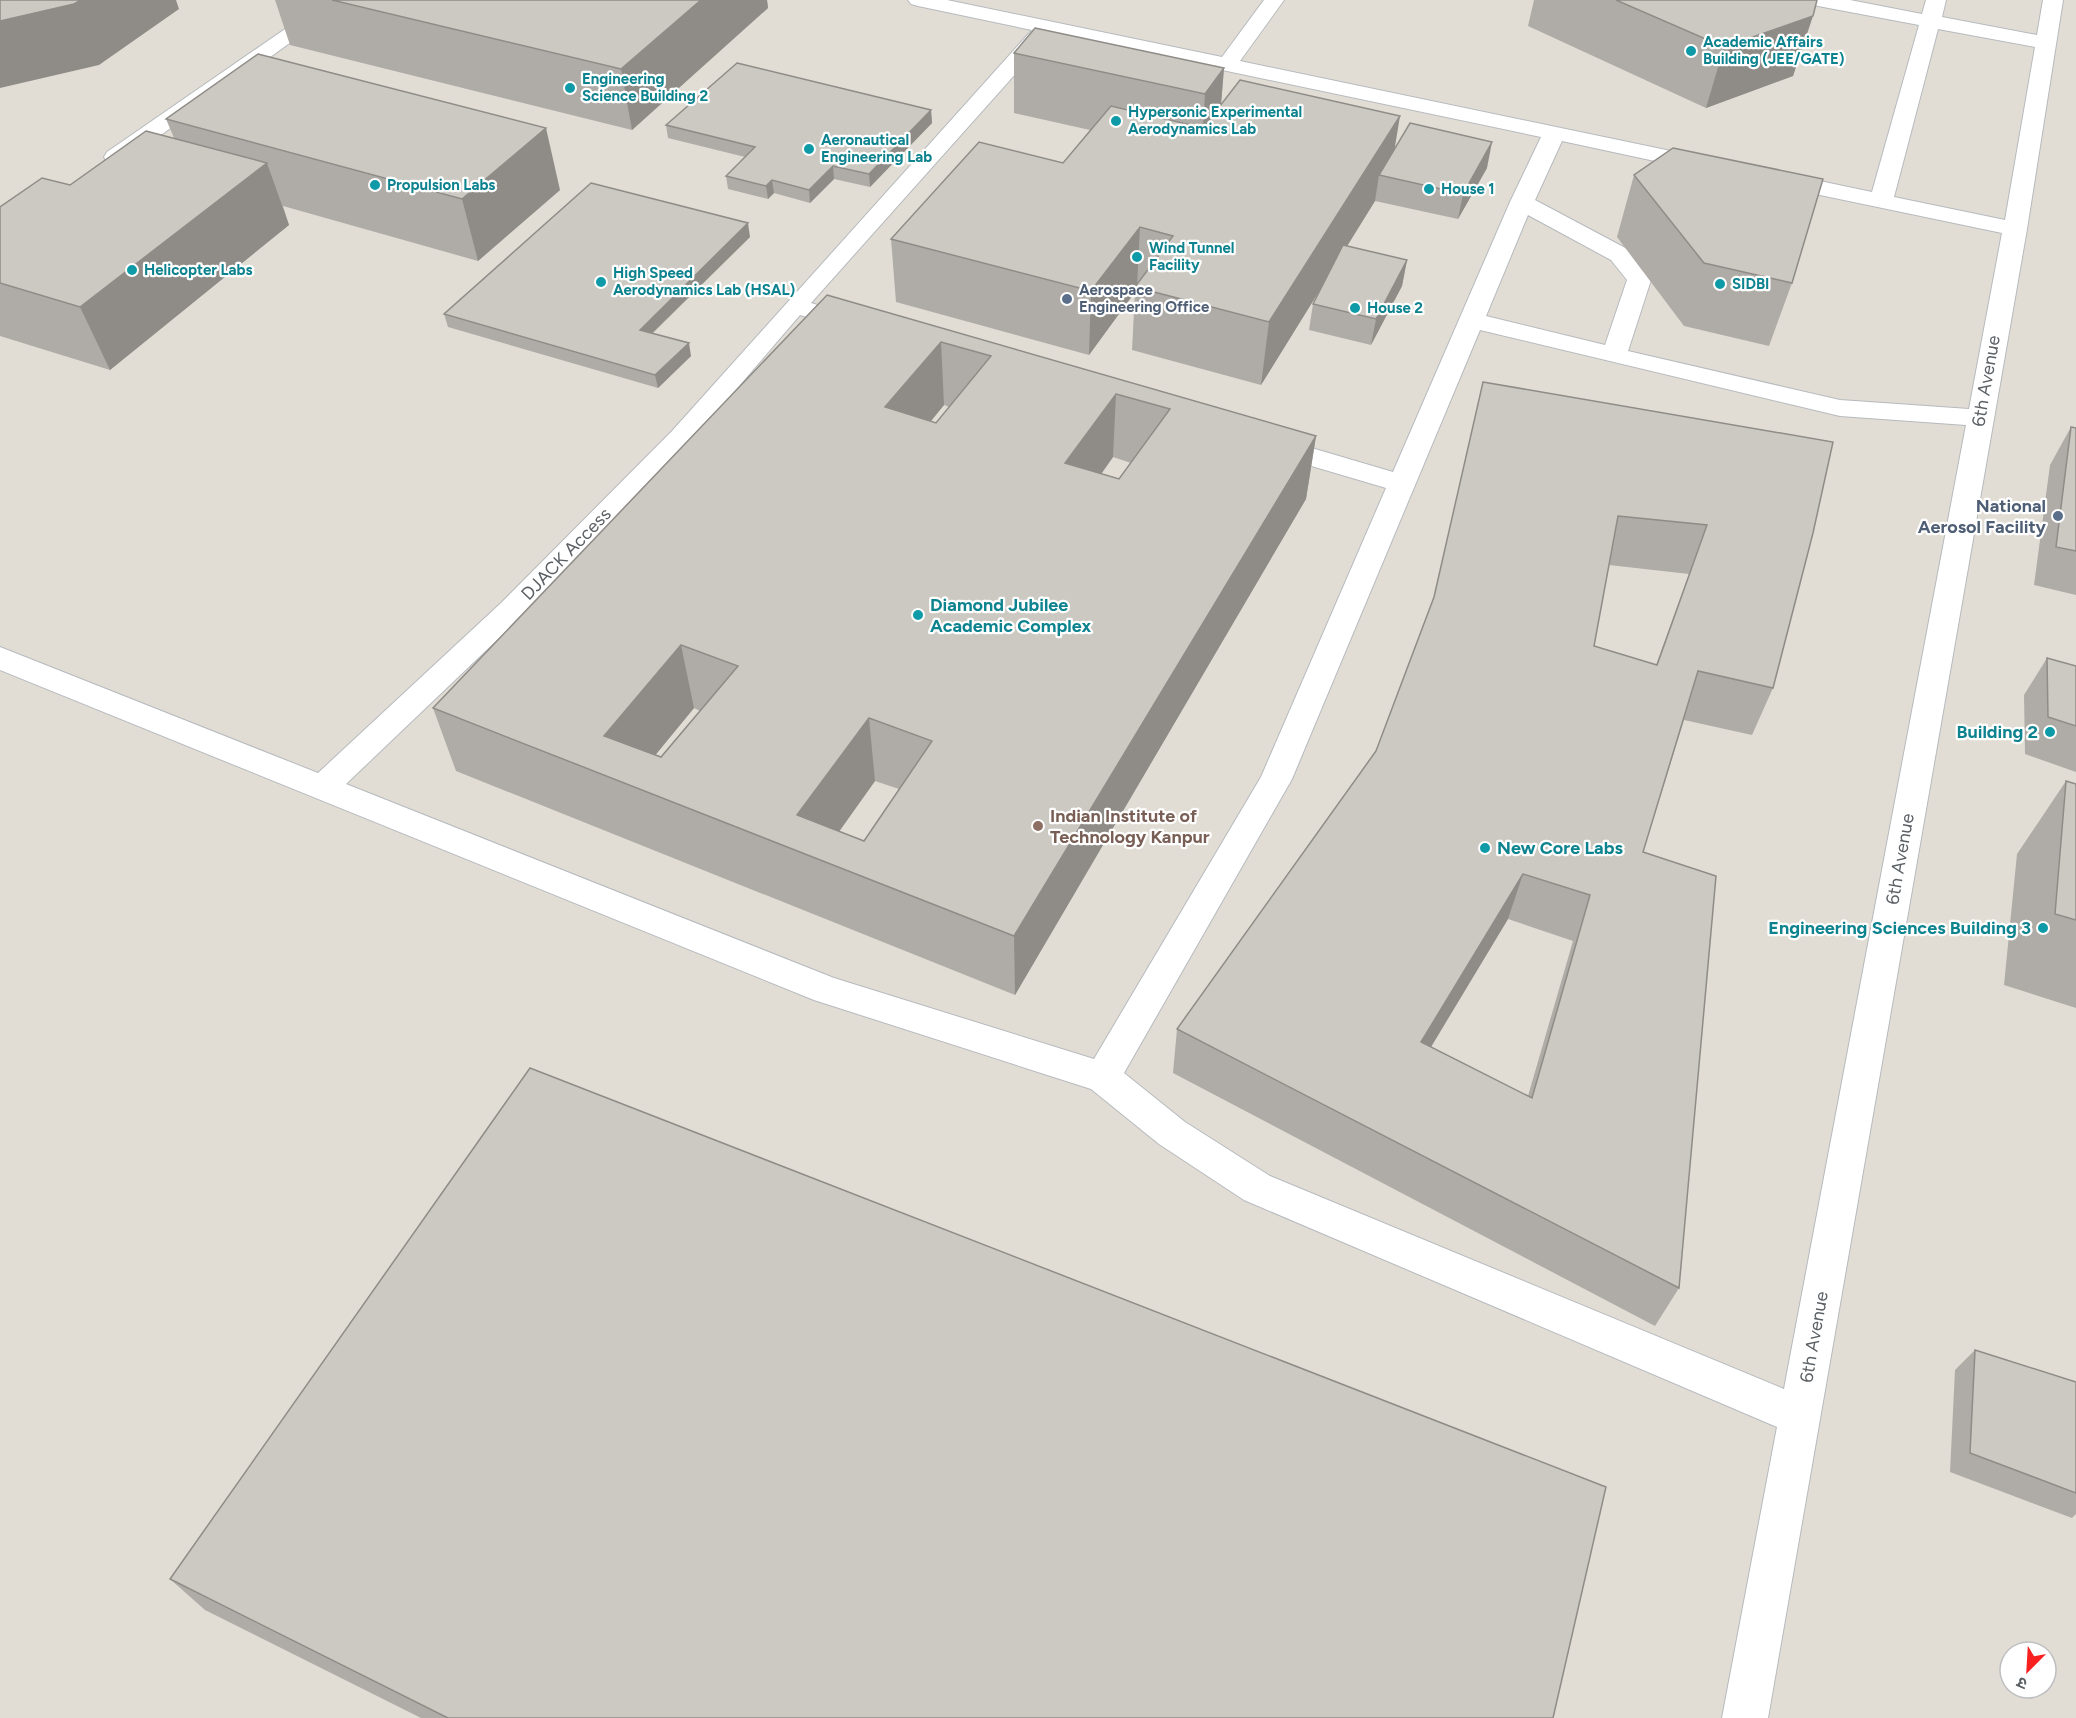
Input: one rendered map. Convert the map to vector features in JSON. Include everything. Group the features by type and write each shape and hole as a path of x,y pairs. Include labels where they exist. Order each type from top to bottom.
{"street":[{"path":"95,171 340,0"},
{"path":"918,0 1729,170"},
{"path":"1226,66 1274,0"},
{"path":"1818,0 2045,43"},
{"path":"1881,201 1936,0"},
{"name":"6th Avenue","path":"1745,1718 2014,229 2053,0"},
{"name":"DJACK Access","path":"322,788 512,610 681,437 1045,27"},
{"path":"1103,1077 1276,779 1471,320 1554,134"},
{"path":"1752,174 2014,229"},
{"path":"1522,202 1620,255 1639,280 1614,355"},
{"path":"795,306 875,330"},
{"path":"1471,320 1840,408 1979,418"},
{"path":"1253,440 1401,483"},
{"path":"0,658 826,990 1103,1077 1172,1133 1257,1188 1800,1416"}],"shaded area":[{"name":"Indian Institute of Technology Kanpur","path":"0,0 2076,0 2076,1718 0,1718"}],"building":[{"path":"0,0 81,0 74,4 0,21"},
{"path":"332,0 701,0 621,69"},
{"path":"1616,0 1817,0 1813,16 1724,47"},
{"path":"1035,28 1224,68 1205,94 1014,53"},
{"path":"258,54 546,128 462,199 166,119"},
{"name":"Aeronautical Engineering Lab","path":"737,63 931,110 869,174 833,166 809,190 772,180 766,186 726,176 755,147 666,125"},
{"path":"1240,80 1400,116 1269,322 1135,287 1173,236 1140,227 1091,291 891,239 979,142 1063,163 1111,106 1203,128"},
{"path":"1410,123 1492,142 1463,194 1379,175"},
{"path":"146,131 267,163 80,307 0,283 0,207 42,178 70,185"},
{"path":"1673,148 1823,179 1792,283 1704,263 1634,175"},
{"name":"High Speed Aerodynamics Lab (HSAL)","path":"591,183 748,223 640,330 689,343 655,375 444,314"},
{"path":"1343,245 1407,260 1376,319 1313,304"},
{"name":"Diamond Jubilee Academic Complex","path":"827,295 1316,436 1014,936 433,708","holes":["941,342 991,356 936,423 885,407","1116,394 1170,409 1119,479 1065,463","681,645 738,666 661,757 604,736","869,718 932,741 864,841 797,815"]},
{"name":"New Core Labs","path":"1483,382 1833,442 1813,533 1773,688 1698,671 1643,852 1716,876 1679,1288 1177,1029 1376,751 1434,597","holes":["1618,516 1707,525 1657,665 1594,646","1523,874 1590,895 1532,1098 1421,1042"]},
{"path":"2071,427 2076,428 2076,551 2056,547"},
{"path":"2047,658 2076,666 2076,726 2048,717"},
{"path":"2066,781 2076,784 2076,920 2055,914"},
{"path":"530,1068 1606,1487 1553,1718 448,1718 170,1579"},
{"path":"1975,1350 2076,1382 2076,1493 1970,1453"}],"place":[{"name":"Academic Affairs Building (JEE/GATE)","path":"1691,51"},
{"name":"Engineering Science Building 2","path":"570,88"},
{"name":"Hypersonic Experimental Aerodynamics Lab","path":"1116,121"},
{"name":"Aeronautical Engineering Lab","path":"809,149"},
{"name":"Propulsion Labs","path":"375,185"},
{"name":"House 1","path":"1429,189"},
{"name":"Wind Tunnel Facility","path":"1137,257"},
{"name":"Helicopter Labs","path":"132,270"},
{"name":"High Speed Aerodynamics Lab (HSAL)","path":"601,282"},
{"name":"SIDBI","path":"1720,284"},
{"name":"Aerospace Engineering Office","path":"1067,299"},
{"name":"House 2","path":"1355,308"},
{"name":"National Aerosol Facility","path":"2058,516"},
{"name":"Diamond Jubilee Academic Complex","path":"918,615"},
{"name":"Building 2","path":"2050,732"},
{"name":"Indian Institute of Technology Kanpur","path":"1038,826"},
{"name":"New Core Labs","path":"1485,848"},
{"name":"Engineering Sciences Building 3","path":"2043,928"}]}
